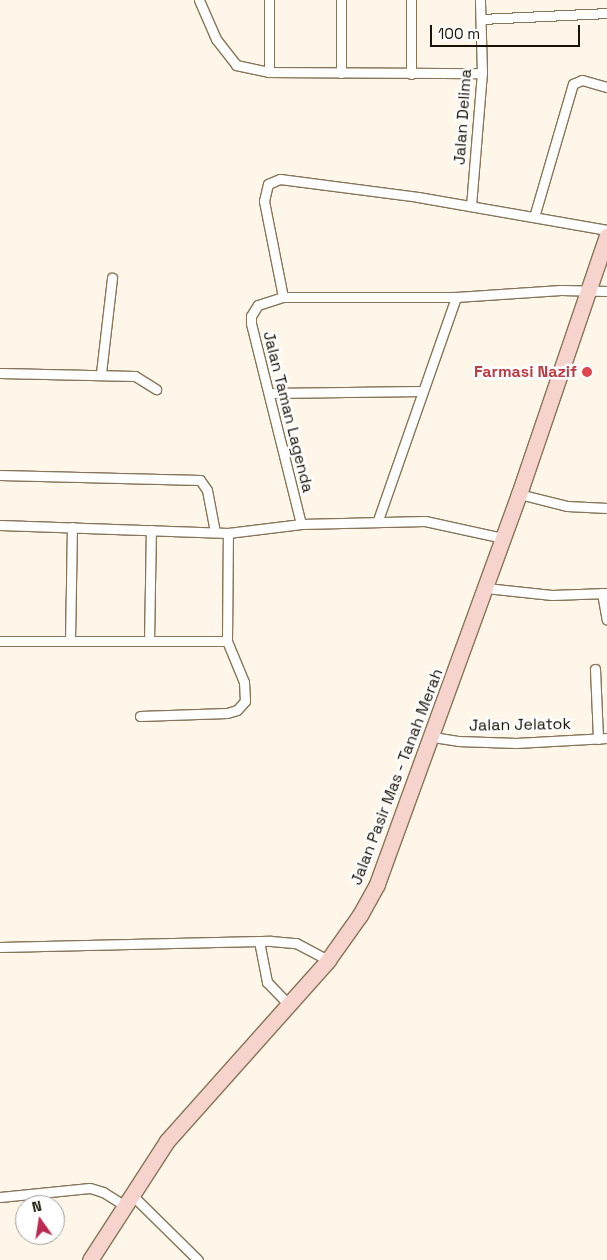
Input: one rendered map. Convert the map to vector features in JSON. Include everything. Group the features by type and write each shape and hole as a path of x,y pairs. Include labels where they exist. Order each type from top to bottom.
{"main road":[{"name":"Jalan Pasir Mas - Tanah Merah","path":"90,1260 127,1200 168,1141 328,960 360,915 377,884 433,737 486,588 607,236"}],"street":[{"path":"199,0 216,39 236,65 269,72 482,73"},
{"path":"269,0 269,72"},
{"path":"341,0 341,73"},
{"path":"410,0 411,74"},
{"name":"Jalan Delima","path":"471,206 482,73 480,0"},
{"path":"481,19 607,13"},
{"path":"534,217 572,84 582,80 607,87"},
{"path":"283,297 264,201 264,190 274,181 287,179 471,206 607,230"},
{"path":"101,373 112,278"},
{"name":"Jalan Taman Lagenda","path":"301,524 271,393 261,368 251,316 258,304 283,297 456,297 607,291"},
{"path":"378,520 422,391 449,325 456,297"},
{"path":"0,373 101,373 135,376 156,389"},
{"path":"271,393 422,391"},
{"path":"0,475 200,480 207,490 215,532"},
{"path":"519,494 567,506 607,508"},
{"path":"0,525 228,533 301,524 378,520 425,521 502,538"},
{"path":"70,641 72,527"},
{"path":"149,641 151,530"},
{"path":"140,716 228,712 242,706 245,701 244,682 227,641 228,533"},
{"path":"486,588 552,595 604,593 607,620"},
{"path":"0,640 227,641"},
{"path":"595,669 602,739"},
{"name":"Jalan Jelatok","path":"433,737 458,741 516,743 602,739"},
{"path":"259,941 267,982 288,1004"},
{"path":"0,947 259,941 296,943 328,960"},
{"path":"0,1197 90,1188 103,1192 127,1200 198,1260"}],"place":[{"name":"Farmasi Nazif","path":"587,372"}]}
